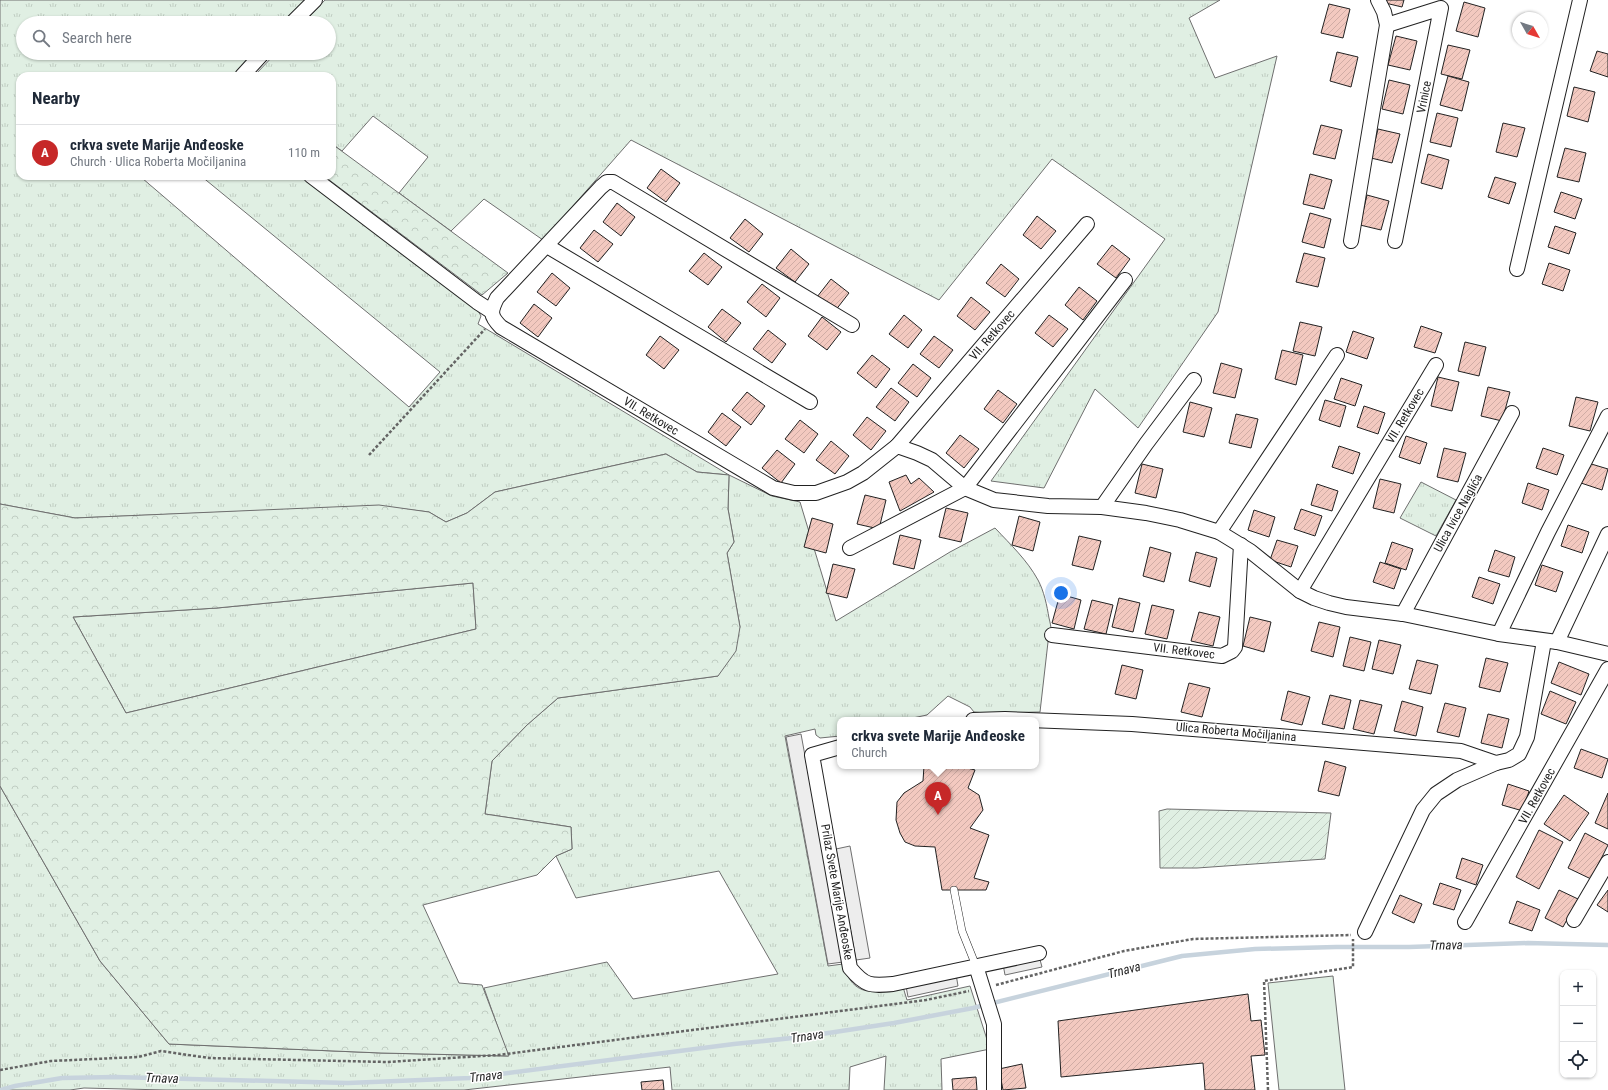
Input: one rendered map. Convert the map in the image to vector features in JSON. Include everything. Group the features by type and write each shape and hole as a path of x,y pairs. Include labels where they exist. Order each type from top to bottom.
{"street":[{"path":"299,16 315,0"},
{"path":"1351,241 1387,25 1384,12 1378,0"},
{"path":"1517,269 1580,0"},
{"name":"Vrinice","path":"1387,25 1441,8 1395,241"},
{"path":"246,72 257,60"},
{"name":"VII. Retkovec","path":"316,180 477,302 492,315 501,327 773,488 794,493 816,493 847,482 864,473 897,446 1086,224"},
{"path":"492,315 497,298 601,187 608,182 613,182 852,325"},
{"path":"547,246 810,402"},
{"path":"850,548 965,488 1125,280"},
{"path":"1220,532 1337,355"},
{"name":"VII. Retkovec","path":"1300,591 1436,365"},
{"path":"1102,507 1146,444 1194,380"},
{"name":"Ulica Ivice Naglića","path":"1403,614 1512,413"},
{"path":"1499,634 1548,532 1608,416"},
{"path":"897,446 932,460 965,488 994,500 1048,506 1102,507 1146,513 1180,520 1220,532 1241,545 1300,591 1329,603 1346,607 1403,614 1499,634 1550,641 1608,654"},
{"path":"1359,933 1424,810 1436,794 1457,780 1520,754 1527,737 1550,641 1608,534"},
{"name":"VII. Retkovec","path":"1052,636 1222,656 1227,654 1235,647 1241,545"},
{"name":"VII. Retkovec","path":"1465,922 1608,669"},
{"name":"Ulica Roberta Močiljanina","path":"1039,720 1193,728 1461,751 1496,763"},
{"name":"Prilaz Svete Marije Anđeoske","path":"837,749 812,755 850,968 860,980 874,986 893,984 1038,953"},
{"path":"1574,920 1608,862"},
{"path":"976,966 985,990 994,1024 994,1090"}],"lane":[{"path":"954,890 962,931 976,966"}],"path":[{"path":"369,455 492,315"},
{"path":"0,1070 51,1061 138,1056 161,1051 209,1058 387,1062 498,1055 918,1001 985,990 1124,951 1193,939 1359,933 1353,967 1264,981 1268,1090"}],"green space":[{"path":"0,0 307,0 291,16 16,16 16,60 249,60 239,72 16,72 16,180 144,180 409,407 440,372 206,180 308,180 477,309 481,316 478,324 729,475 697,472 666,454 495,492 467,513 446,522 429,512 379,506 75,518 0,504"},
{"path":"325,0 1220,0 1189,18 1215,78 1277,56 1218,312 1138,428 1095,389 1044,488 991,481 1165,239 1052,159 939,300 631,140 543,240 484,199 451,231 399,193 428,157 373,116 342,151 336,147 336,72 258,72 269,60 336,60 336,16 310,16"},
{"path":"336,147 508,273 482,295 329,180 336,180"},
{"path":"666,454 697,472 729,475 728,509 734,542 727,553 740,627 736,651 718,676 558,698 527,725 492,761 485,814 571,827 572,849 556,856 537,875 423,905 459,983 482,985 509,1056 381,1053 169,1044 100,961 0,786 0,504 75,518 379,505 429,512 446,522 467,513 495,492","holes":["473,583 476,629 126,713 73,617 217,608"]},
{"path":"729,475 772,496 800,502 836,621 950,552 995,528 1029,566 1042,589 1050,624 1051,636 1048,642 1040,712 974,712 970,707 948,696 927,715 917,717 837,717 837,736 820,738 816,735 815,729 785,736 828,966 843,964 847,975 853,983 859,988 867,991 884,991 903,987 907,1000 970,986 990,1049 941,1059 942,1090 884,1090 886,1056 850,1067 849,1090 672,1090 670,1067 464,1090 166,1090 84,1088 70,1090 0,1090 0,786 100,961 169,1044 381,1053 508,1056 484,988 607,962 633,999 778,974 719,871 576,898 556,856 572,849 571,827 485,814 492,761 527,725 558,698 718,676 740,627 727,553 734,542 728,509"},
{"path":"1421,482 1456,500 1436,536 1400,518"},
{"path":"473,583 476,629 126,713 73,617 217,608"},
{"path":"1167,809 1331,813 1325,859 1197,868 1160,868 1159,811"},
{"path":"1333,976 1345,1090 1279,1090 1268,983"}],"shaded area":[{"path":"801,734 843,962 828,964 786,737"},
{"path":"850,846 870,958 856,960 836,849"},
{"path":"1039,956 1042,967 1005,975 1003,964"},
{"path":"956,974 958,986 908,997 906,986"}],"building":[{"path":"1381,0 1404,0 1402,7 1381,2"},
{"path":"1464,2 1485,8 1478,37 1456,31"},
{"path":"1329,4 1350,9 1343,38 1321,33"},
{"path":"1396,36 1417,41 1410,70 1388,65"},
{"path":"1448,45 1470,50 1462,79 1441,74"},
{"path":"1597,51 1608,54 1608,77 1590,71"},
{"path":"1337,52 1358,57 1351,87 1330,81"},
{"path":"1448,76 1469,82 1462,111 1440,105"},
{"path":"1389,80 1410,85 1403,114 1382,109"},
{"path":"1574,87 1595,92 1588,122 1567,116"},
{"path":"1437,113 1458,118 1451,147 1430,142"},
{"path":"1503,123 1525,128 1517,157 1496,152"},
{"path":"1321,125 1342,130 1335,159 1313,154"},
{"path":"1378,129 1400,134 1392,163 1371,158"},
{"path":"1565,148 1586,153 1579,182 1557,177"},
{"path":"1428,154 1449,160 1442,189 1421,183"},
{"path":"661,169 680,183 666,202 647,188"},
{"path":"1310,174 1332,180 1324,209 1303,204"},
{"path":"1495,177 1516,183 1509,204 1488,197"},
{"path":"1561,192 1582,199 1575,219 1554,212"},
{"path":"1367,195 1389,201 1381,230 1360,225"},
{"path":"617,203 635,217 621,236 603,222"},
{"path":"1310,213 1331,219 1324,248 1302,242"},
{"path":"1037,216 1056,231 1041,249 1023,235"},
{"path":"745,219 763,234 749,252 730,238"},
{"path":"1555,226 1576,233 1569,254 1548,247"},
{"path":"594,230 613,244 598,262 580,248"},
{"path":"1112,245 1130,259 1116,278 1097,264"},
{"path":"791,249 809,264 795,282 776,268"},
{"path":"704,253 722,267 708,285 689,271"},
{"path":"1304,253 1325,258 1318,287 1296,282"},
{"path":"1549,263 1570,270 1563,291 1542,284"},
{"path":"1001,264 1019,279 1005,297 986,283"},
{"path":"552,273 570,288 556,306 537,292"},
{"path":"831,279 849,293 835,311 817,297"},
{"path":"762,284 780,298 766,317 747,302"},
{"path":"1079,287 1097,301 1083,320 1065,305"},
{"path":"971,297 990,312 975,330 957,316"},
{"path":"534,304 552,318 538,337 520,323"},
{"path":"722,309 741,323 726,342 708,327"},
{"path":"904,315 922,330 908,348 889,334"},
{"path":"1049,315 1068,329 1053,347 1035,333"},
{"path":"822,317 841,332 827,350 808,336"},
{"path":"1300,322 1322,327 1315,356 1293,351"},
{"path":"1421,326 1442,333 1435,353 1414,347"},
{"path":"768,330 786,344 772,363 753,349"},
{"path":"1353,331 1374,338 1367,359 1346,352"},
{"path":"660,336 679,350 664,369 646,355"},
{"path":"934,336 953,350 939,368 920,354"},
{"path":"1465,342 1486,347 1479,376 1458,371"},
{"path":"1282,350 1303,355 1296,385 1275,379"},
{"path":"872,355 890,369 876,388 857,373"},
{"path":"1221,363 1242,369 1235,398 1213,393"},
{"path":"913,364 931,378 917,397 898,383"},
{"path":"1438,377 1459,382 1452,411 1431,406"},
{"path":"1341,378 1362,385 1355,406 1334,399"},
{"path":"1488,387 1510,392 1502,421 1481,416"},
{"path":"891,388 909,402 895,421 876,407"},
{"path":"998,390 1017,404 1003,423 984,409"},
{"path":"747,392 765,406 751,425 732,410"},
{"path":"1576,397 1598,402 1590,431 1569,426"},
{"path":"1325,400 1346,406 1340,427 1319,420"},
{"path":"1190,402 1212,408 1204,437 1183,432"},
{"path":"1364,406 1385,413 1378,434 1357,427"},
{"path":"722,413 741,427 726,446 708,432"},
{"path":"1236,414 1258,419 1251,448 1229,443"},
{"path":"867,417 886,431 871,450 853,435"},
{"path":"800,420 818,434 804,453 785,439"},
{"path":"960,435 979,449 964,468 946,453"},
{"path":"1406,436 1427,443 1420,464 1399,457"},
{"path":"831,441 849,456 835,474 816,460"},
{"path":"1339,446 1360,453 1353,474 1332,467"},
{"path":"1444,448 1466,453 1458,482 1437,477"},
{"path":"1543,448 1564,455 1557,475 1536,468"},
{"path":"777,450 795,464 781,483 762,468"},
{"path":"1588,463 1608,469 1602,490 1581,483"},
{"path":"1142,464 1163,469 1156,498 1135,493"},
{"path":"906,475 911,484 919,478 934,492 900,511 889,482"},
{"path":"1380,479 1401,484 1394,513 1373,508"},
{"path":"1528,483 1549,490 1542,510 1522,503"},
{"path":"1317,484 1338,491 1332,511 1311,505"},
{"path":"865,495 886,500 879,529 857,524"},
{"path":"946,508 968,513 961,542 939,537"},
{"path":"1301,509 1322,516 1315,536 1294,529"},
{"path":"1254,510 1275,517 1269,537 1248,530"},
{"path":"1019,516 1040,522 1033,551 1012,545"},
{"path":"812,518 833,524 826,553 804,547"},
{"path":"1568,525 1589,532 1582,553 1561,546"},
{"path":"900,535 921,540 914,569 893,564"},
{"path":"1079,536 1101,541 1093,570 1072,565"},
{"path":"1277,540 1298,546 1291,567 1270,560"},
{"path":"1392,542 1413,549 1406,570 1385,563"},
{"path":"1150,547 1171,553 1164,582 1143,576"},
{"path":"1495,550 1515,557 1509,577 1488,571"},
{"path":"1196,552 1217,558 1210,587 1189,581"},
{"path":"1380,562 1401,569 1394,589 1373,582"},
{"path":"833,564 855,569 847,598 826,593"},
{"path":"1542,565 1563,572 1556,592 1535,585"},
{"path":"1479,577 1500,584 1493,604 1472,597"},
{"path":"1060,594 1081,600 1074,629 1052,623"},
{"path":"1119,598 1140,603 1133,632 1112,627"},
{"path":"1092,600 1113,605 1106,634 1084,629"},
{"path":"1152,605 1174,610 1167,639 1145,634"},
{"path":"1199,612 1220,617 1213,646 1191,641"},
{"path":"1250,617 1271,622 1264,652 1243,646"},
{"path":"1319,622 1340,627 1333,657 1311,651"},
{"path":"1350,637 1371,642 1364,671 1343,666"},
{"path":"1379,640 1401,645 1393,674 1372,669"},
{"path":"1486,658 1508,663 1500,692 1479,687"},
{"path":"1417,660 1438,665 1431,694 1409,689"},
{"path":"1559,662 1589,674 1581,695 1551,683"},
{"path":"1122,665 1143,670 1136,699 1115,694"},
{"path":"1189,683 1210,688 1202,717 1181,712"},
{"path":"1288,691 1310,697 1302,725 1281,720"},
{"path":"1550,691 1576,702 1566,724 1541,714"},
{"path":"1330,695 1351,700 1344,729 1322,724"},
{"path":"1360,700 1382,705 1374,734 1353,729"},
{"path":"1402,701 1423,707 1416,736 1394,731"},
{"path":"1445,703 1466,708 1459,737 1437,732"},
{"path":"1488,714 1509,719 1502,748 1481,743"},
{"path":"1581,749 1608,759 1602,778 1574,768"},
{"path":"1325,761 1346,767 1339,796 1318,791"},
{"path":"924,769 975,770 968,788 979,795 983,810 970,828 989,835 974,878 989,882 986,890 942,890 935,847 915,846 905,842 900,833 896,820 897,802 904,793 923,781"},
{"path":"1508,784 1529,791 1523,811 1502,805"},
{"path":"1608,793 1608,829 1595,823"},
{"path":"1564,795 1589,813 1570,841 1544,824"},
{"path":"1539,830 1563,842 1539,889 1516,877"},
{"path":"1585,833 1608,845 1591,879 1568,868"},
{"path":"1462,858 1483,865 1476,885 1456,878"},
{"path":"1440,883 1461,890 1454,910 1433,904"},
{"path":"1559,890 1578,899 1563,927 1545,918"},
{"path":"1608,890 1608,912 1597,905"},
{"path":"1400,895 1422,904 1414,923 1392,913"},
{"path":"1517,901 1540,910 1532,931 1509,923"},
{"path":"1248,994 1251,1021 1261,1020 1265,1055 1251,1056 1255,1090 1205,1090 1203,1063 1061,1077 1058,1021"},
{"path":"1022,1064 1026,1088 1003,1090 999,1069"},
{"path":"976,1077 977,1090 953,1090 952,1079"},
{"path":"663,1080 664,1090 642,1090 641,1082"}],"waterway":[{"name":"Trnava","path":"1,1090 15,1086 62,1078 115,1077 348,1083 470,1078 734,1044 802,1037 894,1023 973,1008 1182,956 1255,949 1409,947 1528,943 1608,945"}],"place":[{"name":"crkva svete Marije Anđeoske","path":"938,815"}]}
